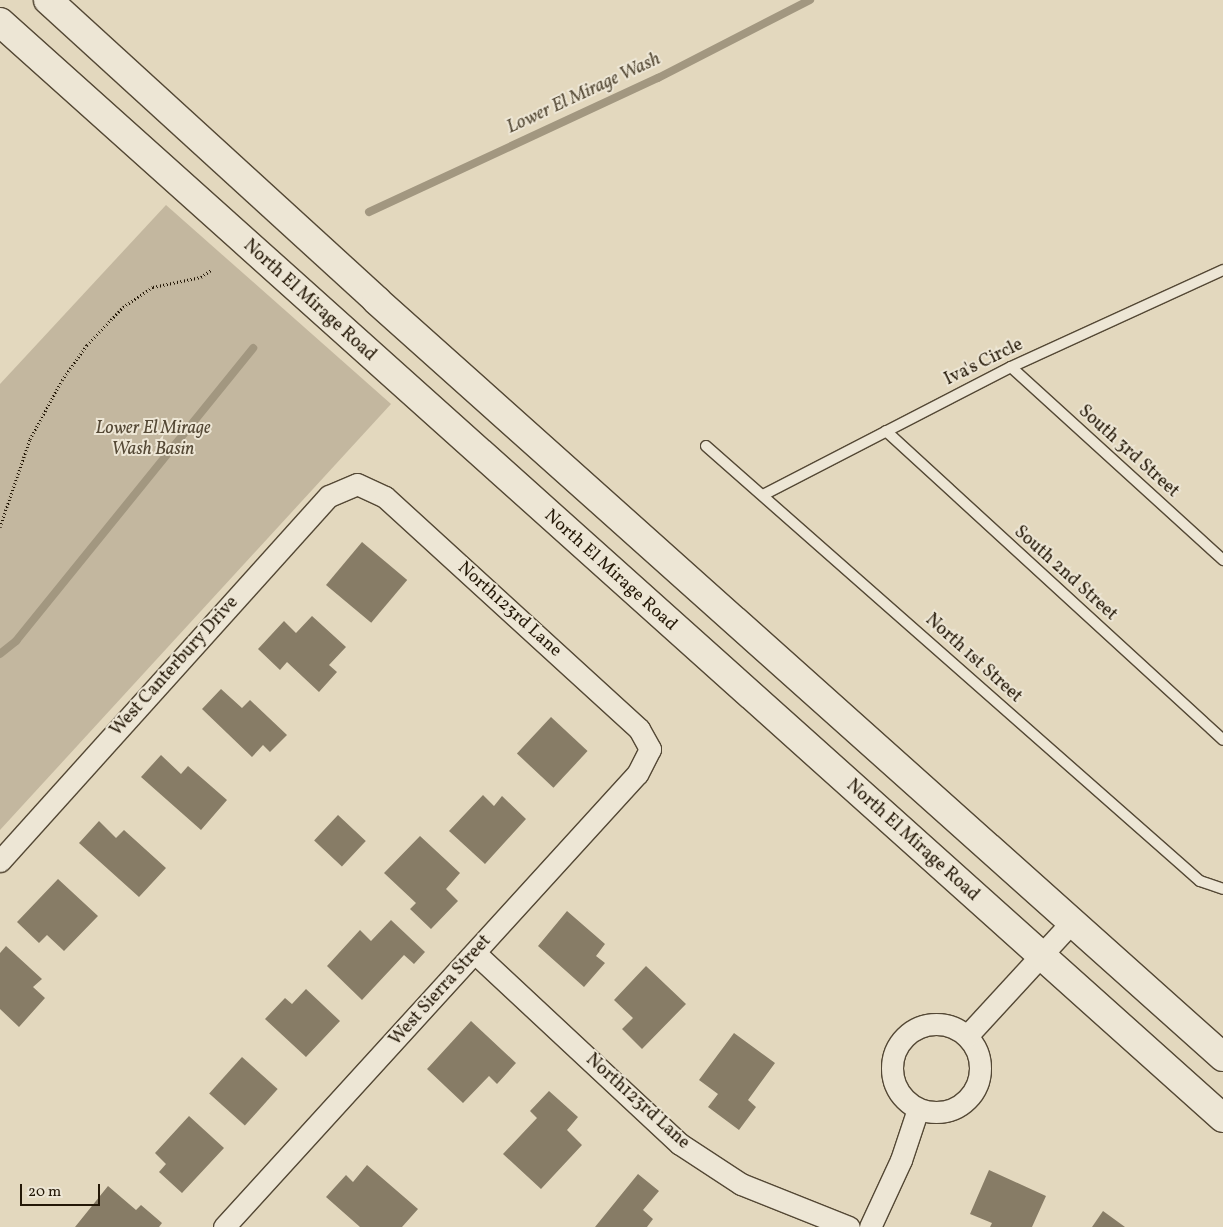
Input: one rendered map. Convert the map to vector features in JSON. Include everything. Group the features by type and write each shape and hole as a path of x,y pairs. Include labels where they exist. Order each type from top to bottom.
{"main road":[{"path":"48,0 376,300 1223,1057"},
{"name":"North El Mirage Road","path":"0,22 1223,1118"}],"street":[{"name":"North123rd Lane","path":"357,484 385,497 639,729 650,749"},
{"name":"West Canterbury Drive","path":"0,861 328,496 357,484"},
{"name":"West Sierra Street","path":"224,1227 637,774 650,749"},
{"path":"967,1036 1072,922"},
{"name":"North123rd Lane","path":"475,953 680,1144 741,1184 849,1227"},
{"path":"935,1024 956,1028 967,1036 976,1049 980,1064 979,1079 973,1093 962,1104 948,1111 933,1113 918,1109 906,1102 892,1077 896,1050 904,1038 915,1029 935,1024"},
{"path":"870,1227 900,1160 918,1109"}],"lane":[{"name":"Iva's Circle","path":"764,495 1010,367 1223,270"},
{"name":"South 3rd Street","path":"1010,367 1223,560"},
{"name":"South 2nd Street","path":"886,431 1223,740"},
{"name":"North 1st Street","path":"706,446 764,495 1200,881 1223,889"}],"path":[{"path":"0,527 30,439 62,380 87,345 123,307 153,287 201,277 211,270"}],"green space":[{"name":"Lower El Mirage Wash Basin","path":"166,205 391,404 0,830 0,384"}],"building":[{"path":"362,542 407,580 371,623 326,585"},
{"path":"312,616 346,647 329,665 337,672 319,692 287,662 280,670 258,649 284,621 296,633"},
{"path":"221,689 242,708 250,700 287,735 270,752 263,745 252,757 202,709"},
{"path":"551,717 588,751 553,788 517,754"},
{"path":"161,755 181,774 188,766 227,800 201,830 141,777"},
{"path":"483,795 494,806 502,796 526,819 485,864 449,831"},
{"path":"338,815 366,841 342,867 314,841"},
{"path":"99,821 116,838 124,830 166,868 139,897 79,843"},
{"path":"420,836 460,873 446,889 458,901 431,929 410,909 416,903 384,873"},
{"path":"58,879 98,916 64,951 47,935 39,943 17,922"},
{"path":"567,911 605,944 596,956 605,963 584,987 538,946"},
{"path":"391,920 425,952 414,964 404,955 362,1000 327,966 360,930 371,941"},
{"path":"6,946 42,979 33,987 45,998 19,1027 0,1009 0,953"},
{"path":"646,966 686,1004 642,1049 622,1029 633,1018 614,1000"},
{"path":"306,989 340,1021 306,1057 265,1019 285,998 292,1004"},
{"path":"471,1021 516,1063 497,1084 489,1076 463,1103 427,1069"},
{"path":"734,1033 775,1063 748,1100 756,1107 739,1130 708,1107 718,1094 699,1080"},
{"path":"242,1057 278,1089 245,1126 209,1093"},
{"path":"549,1091 578,1117 567,1130 582,1145 541,1189 503,1154 537,1118 530,1111"},
{"path":"189,1116 224,1148 182,1193 159,1172 166,1164 155,1153"},
{"path":"367,1165 418,1209 402,1227 360,1227 326,1197 346,1175 353,1182"},
{"path":"989,1170 1046,1196 1032,1227 990,1227 992,1223 970,1214"},
{"path":"638,1174 659,1191 643,1210 653,1219 647,1227 595,1227"},
{"path":"108,1186 136,1210 141,1205 162,1223 159,1227 75,1227"},
{"path":"1103,1211 1125,1227 1092,1227"}],"waterway":[{"name":"Lower El Mirage Wash","path":"369,212 658,78 810,0"},
{"name":"Lower El Mirage Wash","path":"0,654 16,641 253,348"}]}
